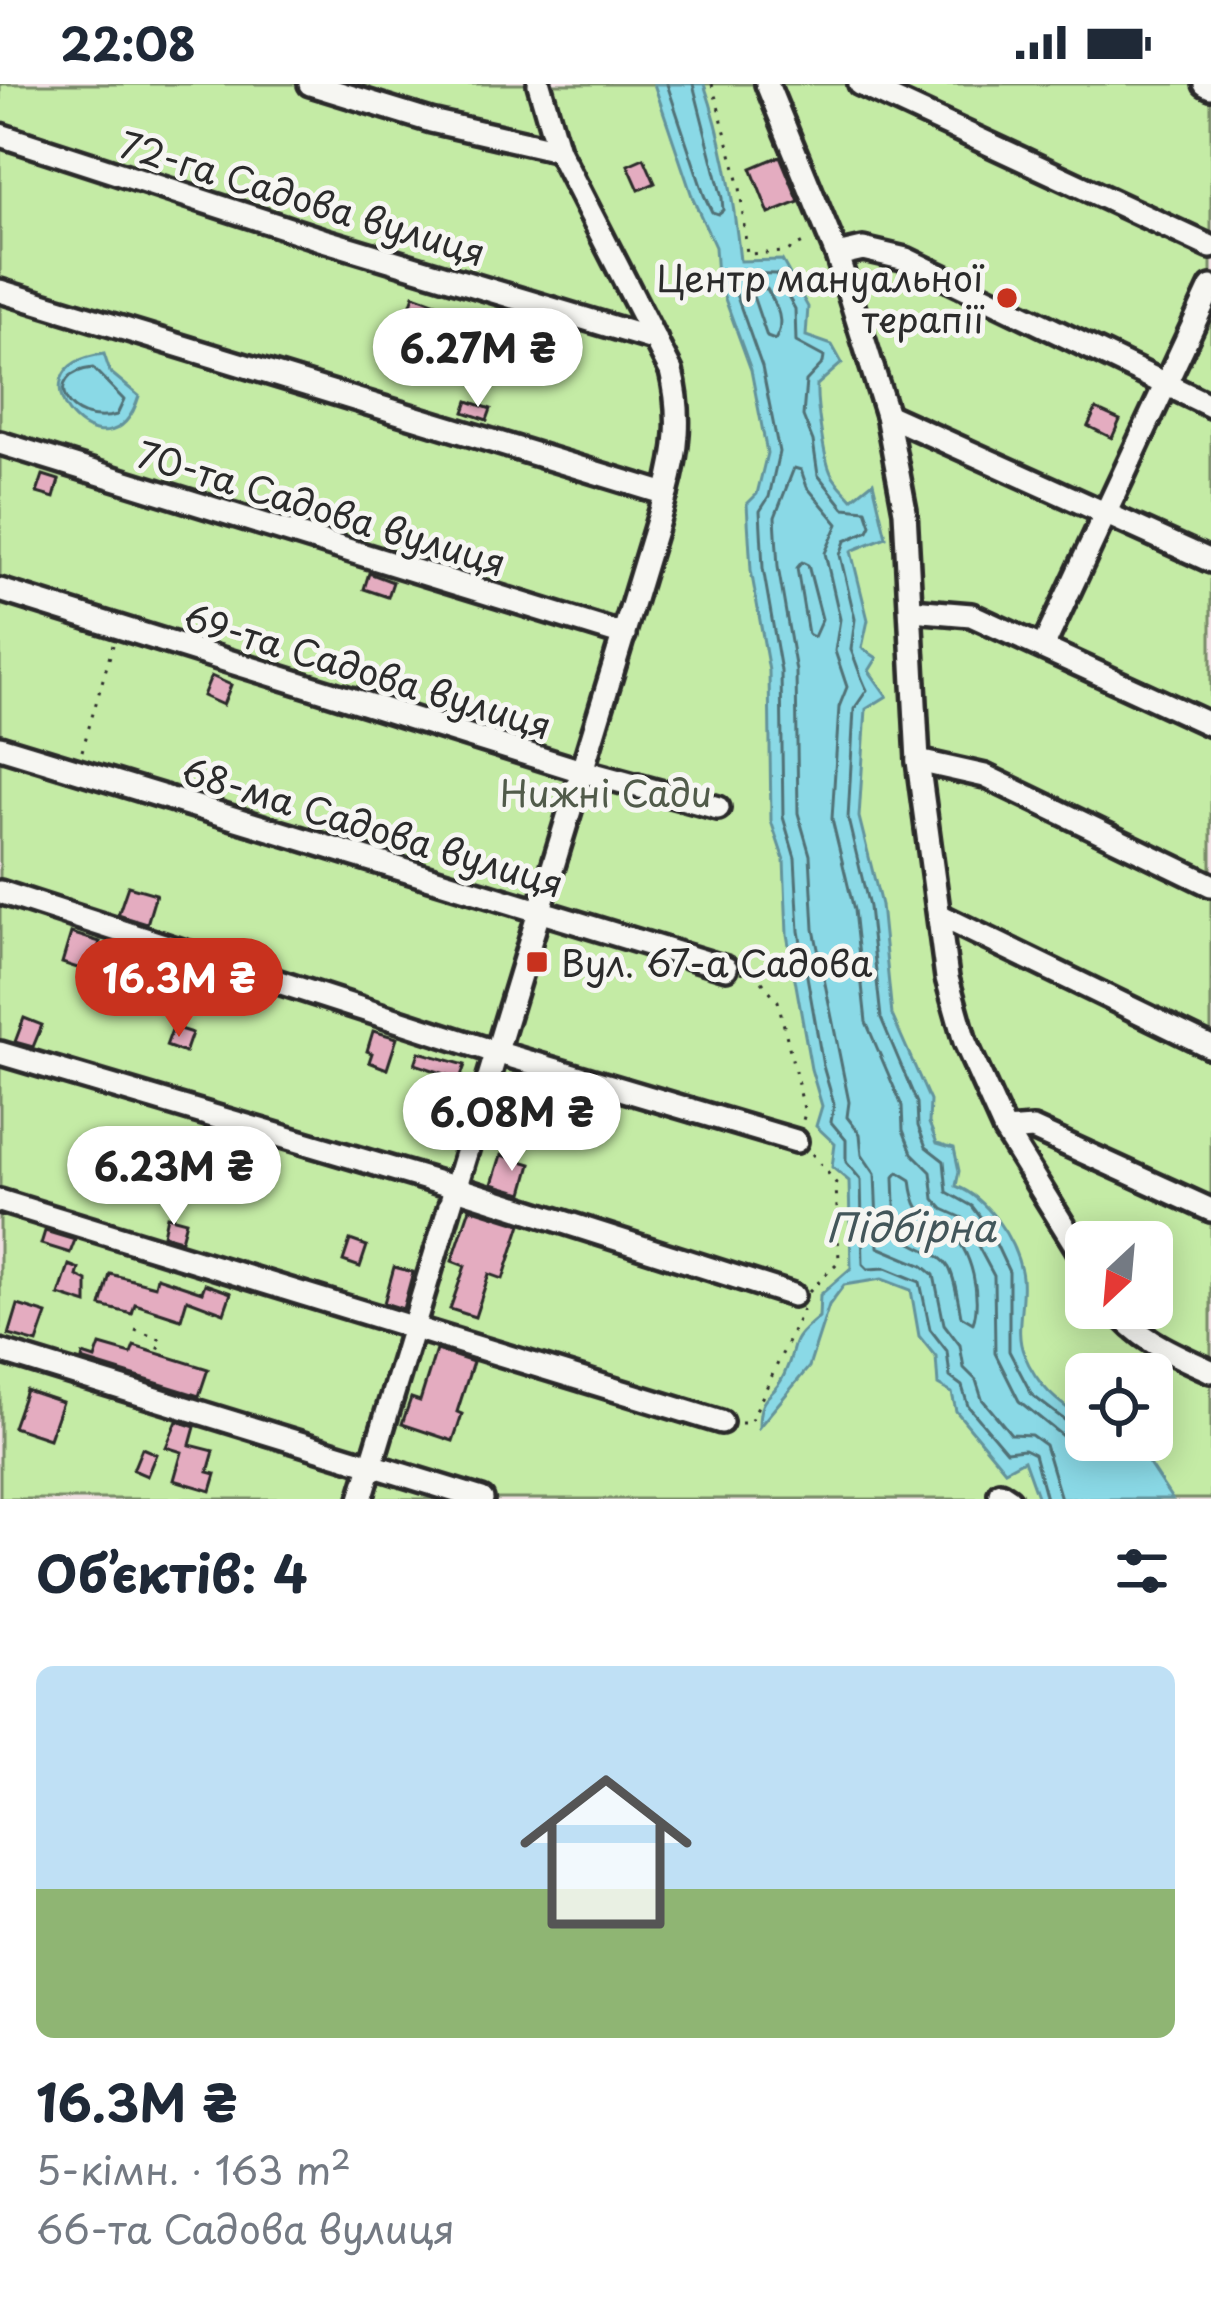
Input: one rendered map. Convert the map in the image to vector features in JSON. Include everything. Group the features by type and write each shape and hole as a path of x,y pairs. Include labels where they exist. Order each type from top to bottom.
{"street":[{"path":"310,84 431,121 558,150"},
{"path":"361,1499 624,635 680,429 671,371 558,150 539,84"},
{"path":"767,84 837,255 886,415 905,512 918,760 947,978 965,1042 1006,1131 1065,1228"},
{"path":"860,84 1211,247"},
{"name":"72-га Садова вулиця","path":"0,135 322,240 656,340"},
{"path":"837,255 863,249 906,260 1211,406"},
{"path":"1044,645 1211,287"},
{"path":"0,290 666,494"},
{"path":"886,415 1211,561"},
{"name":"70-та Садова вулиця","path":"0,443 624,635"},
{"name":"69-та Садова вулиця","path":"0,590 583,771 718,808"},
{"path":"912,610 971,615 1211,725"},
{"name":"68-ма Садова вулиця","path":"0,746 726,968"},
{"path":"918,760 985,776 1211,885"},
{"path":"0,892 498,1052 796,1141"},
{"path":"939,915 1211,1047"},
{"path":"0,1053 793,1294"},
{"path":"1006,1131 1033,1129 1211,1210"},
{"path":"0,1201 722,1422"},
{"path":"1131,1329 1211,1371"},
{"path":"0,1351 482,1499"}],"path":[{"path":"712,84 740,187 746,254 785,252 827,231"},
{"path":"77,770 118,627"},
{"path":"726,968 758,976 778,1001 805,1113 796,1141"},
{"path":"134,1330 162,1340 157,1354"}],"green space":[{"name":"Нижні Сади","path":"0,84 1211,84 1211,1499 0,1499"}],"water":[{"name":"Підбірна","path":"654,84 704,84 727,172 740,261 782,260 808,307 806,336 832,345 842,363 817,385 826,458 834,478 852,499 873,482 886,537 851,551 868,620 862,648 877,658 869,671 887,696 866,709 859,817 881,905 892,1015 930,1101 929,1123 937,1143 954,1148 959,1171 956,1186 988,1209 1012,1245 1022,1281 1021,1345 1042,1385 1065,1405 1065,1461 1147,1461 1172,1499 1038,1499 1024,1460 1005,1470 956,1411 952,1393 938,1385 936,1357 919,1336 911,1290 882,1279 844,1285 829,1305 809,1367 759,1427 761,1408 784,1375 797,1339 819,1317 820,1295 851,1268 849,1181 832,1167 835,1144 816,1126 822,1106 787,934 784,860 771,821 769,671 751,570 747,504 757,494 767,453 751,370 717,277 715,247 693,199"},
{"path":"104,354 110,372 139,396 125,422 107,432 88,428 72,416 62,398 62,379 74,363"}],"building":[{"path":"780,156 799,202 769,214 751,168"},
{"path":"644,158 655,183 639,190 628,165"},
{"path":"414,295 436,303 426,332 404,324"},
{"path":"468,401 491,409 487,420 464,412"},
{"path":"1096,409 1120,420 1112,438 1088,426"},
{"path":"43,475 59,480 54,498 37,493"},
{"path":"369,573 393,582 388,597 364,589"},
{"path":"211,676 231,685 223,705 203,696"},
{"path":"128,886 156,894 147,924 118,915"},
{"path":"71,933 100,942 90,972 62,963"},
{"path":"123,950 151,958 142,988 113,980"},
{"path":"24,1018 42,1025 33,1047 15,1042"},
{"path":"173,1027 192,1033 185,1053 166,1046"},
{"path":"373,1031 397,1038 387,1069 369,1062"},
{"path":"419,1052 465,1065 460,1079 415,1064"},
{"path":"519,1093 547,1105 531,1141 503,1129"},
{"path":"501,1155 531,1164 523,1193 492,1184"},
{"path":"243,1158 270,1167 261,1193 234,1184"},
{"path":"470,1208 521,1224 503,1279 489,1274 475,1317 450,1309 465,1266 452,1261"},
{"path":"167,1216 186,1221 181,1240 163,1235"},
{"path":"45,1231 75,1240 70,1253 41,1244"},
{"path":"350,1240 367,1246 360,1267 343,1261"},
{"path":"69,1265 79,1269 77,1276 87,1281 87,1304 59,1295"},
{"path":"394,1267 413,1272 403,1309 384,1303"},
{"path":"110,1274 155,1286 157,1277 202,1292 205,1284 231,1293 224,1313 187,1299 181,1319 135,1304 132,1314 101,1306"},
{"path":"18,1305 47,1314 37,1343 9,1335"},
{"path":"100,1345 131,1354 134,1346 208,1369 199,1396 82,1360 83,1355 95,1359"},
{"path":"436,1350 473,1362 453,1441 402,1424 411,1398 420,1401"},
{"path":"26,1390 62,1402 49,1439 13,1427"},
{"path":"177,1421 195,1427 190,1445 214,1451 208,1472 216,1474 211,1491 174,1480 182,1452 166,1447"},
{"path":"142,1448 156,1454 147,1476 133,1470"}],"place":[{"name":"Центр мануальної терапії","path":"1007,298"},
{"name":"Вул. 67-а Садова","path":"537,962"}]}
